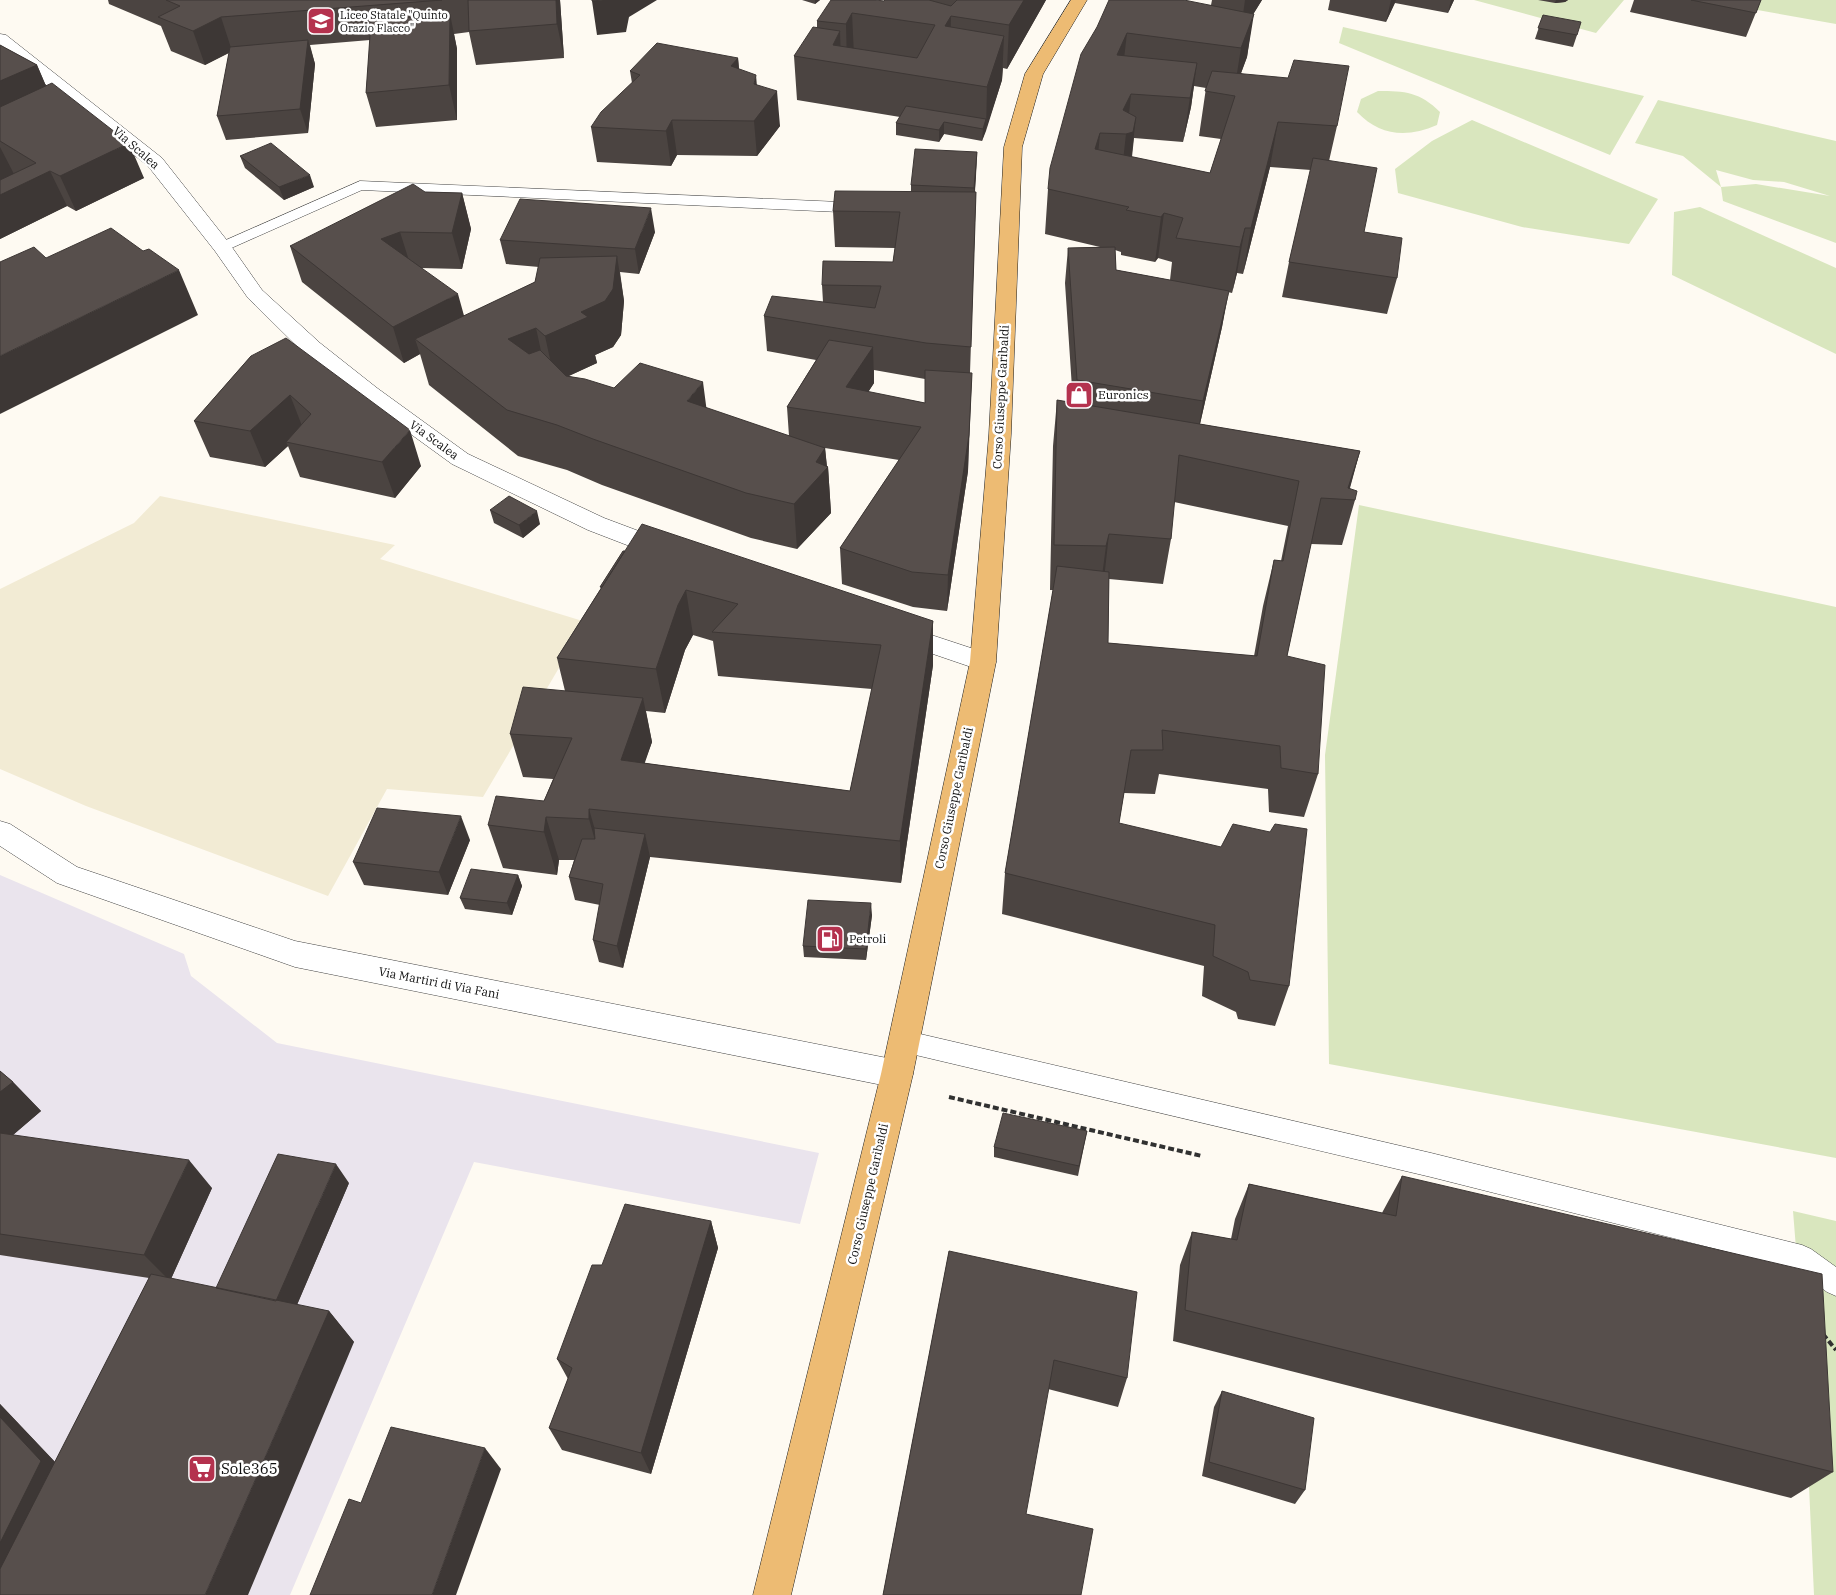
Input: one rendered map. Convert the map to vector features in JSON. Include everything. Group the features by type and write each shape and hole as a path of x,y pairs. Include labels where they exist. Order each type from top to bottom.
{"main road":[{"name":"Corso Giuseppe Garibaldi","path":"772,1595 897,1074 983,662 1000,434 1013,147 1034,74 1079,0"}],"street":[{"name":"Via Scalea","path":"0,39 155,162 222,247 255,294 312,348 369,392 460,459 596,524 686,558"},
{"path":"874,625 983,662"},
{"name":"Via Martiri di Via Fani","path":"0,832 67,875 295,954 897,1074"}],"lane":[{"path":"222,247 360,185 840,206"},
{"path":"903,1042 1422,1162 1802,1258 1836,1284"}],"path":[{"path":"949,1097 1210,1158"},
{"path":"1818,1328 1836,1350"}],"shaded area":[{"path":"160,496 395,545 380,559 586,622 483,797 387,789 328,896 86,806 0,769 0,589 134,523"},
{"path":"0,875 184,954 191,976 277,1043 819,1153 800,1224 474,1162 290,1595 0,1595"}],"green space":[{"path":"1474,0 1624,0 1596,33"},
{"path":"1701,0 1836,0 1836,24"},
{"path":"1343,27 1644,96 1610,155 1339,43"},
{"path":"1378,91 1404,92 1426,100 1440,112 1437,125 1405,133 1385,130 1375,126 1357,112 1361,99"},
{"path":"1658,100 1836,141 1836,243 1723,201 1721,187 1683,156 1635,143","holes":["1716,170 1753,180 1784,182 1830,196 1756,184 1721,187"]},
{"path":"1472,120 1658,199 1629,244 1522,227 1398,193 1395,169 1432,141"},
{"path":"1700,207 1836,268 1836,354 1672,275 1674,212"},
{"path":"1359,505 1836,607 1836,1158 1329,1064 1325,755"},
{"path":"1793,1211 1836,1221 1836,1595 1814,1595 1801,1311"}],"building":[{"path":"166,0 442,0 221,17 193,31 158,17 180,6"},
{"path":"468,0 556,0 557,24 469,31"},
{"path":"831,0 929,0 951,6 957,0 1024,0 1009,25 951,16 945,26 1004,36 987,87 794,56 813,27 840,31 833,45 917,58 935,25 852,13 846,24 817,21"},
{"path":"1109,0 1184,0 1254,14 1241,48 1127,33 1117,55 1197,63 1190,98 1131,94 1123,110 1136,117 1133,132 1126,134 1100,133 1095,149 1210,173 1235,96 1205,91 1212,71 1288,78 1294,60 1349,66 1337,126 1278,122 1251,228 1245,228 1240,247 1176,238 1183,218 1164,213 1161,217 1126,210 1129,207 1048,189 1050,168 1081,54 1097,27"},
{"path":"1691,0 1761,0 1756,13"},
{"path":"450,14 449,85 366,93 371,21"},
{"path":"1543,15 1581,22 1577,35 1538,28"},
{"path":"308,40 300,109 217,116 230,47"},
{"path":"657,43 738,58 731,66 756,75 754,84 777,91 754,121 672,120 666,131 591,127 601,112 640,75 630,71"},
{"path":"0,45 37,65 0,81"},
{"path":"52,83 129,143 60,176 50,171 0,195 0,180 36,163 0,141 0,107"},
{"path":"906,106 986,119 983,129 944,122 939,130 896,123"},
{"path":"271,143 310,175 279,187 240,156"},
{"path":"915,149 977,152 974,188 911,185"},
{"path":"1313,158 1377,168 1364,232 1402,238 1397,278 1289,262"},
{"path":"413,184 425,192 462,193 452,233 400,232 381,239 458,294 393,327 290,246"},
{"path":"835,191 976,192 971,347 926,343 764,316 772,296 875,308 881,286 822,285 823,261 893,262 900,212 833,211"},
{"path":"520,199 651,208 635,249 500,240"},
{"path":"111,228 143,251 149,249 179,270 0,356 0,262 34,247 46,258"},
{"path":"1115,247 1116,270 1229,291 1203,401 1077,380 1068,248"},
{"path":"617,256 613,289 605,301 581,312 588,317 545,336 536,328 508,339 529,354 540,350 566,376 585,379 614,388 640,363 703,382 687,401 825,448 816,462 828,467 794,504 746,493 557,425 507,410 415,339 535,282 540,258"},
{"path":"286,338 410,430 382,462 286,442 311,414 290,395 250,431 194,421 251,356"},
{"path":"829,340 873,347 846,387 925,403 925,370 972,373 969,435 948,575 912,572 840,548 921,427 787,407"},
{"path":"1057,400 1360,451 1348,488 1357,491 1355,500 1321,498 1287,656 1325,665 1318,774 1281,768 1280,746 1162,730 1163,750 1131,750 1119,823 1221,847 1233,824 1270,832 1275,824 1307,829 1289,986 1250,980 1248,972 1213,956 1215,925 1005,873 1057,566 1109,572 1108,643 1257,656 1274,560 1283,561 1299,481 1179,455 1171,539 1109,534 1106,546 1054,545"},
{"path":"509,496 537,511 519,525 490,510"},
{"path":"642,524 933,621 900,841 589,809 589,819 546,817 544,832 488,825 496,796 544,801 572,738 510,734 523,687 643,698 621,760 850,791 881,645 712,632 738,604 686,590 678,605 656,669 557,658"},
{"path":"623,551 625,551 602,587 600,587"},
{"path":"377,808 461,816 439,872 353,862"},
{"path":"594,828 645,834 617,946 593,940 603,884 569,877 582,839 595,839"},
{"path":"471,869 518,875 507,903 460,898"},
{"path":"808,900 871,903 866,949 803,946"},
{"path":"0,1071 13,1082 0,1092"},
{"path":"1003,1113 1087,1131 1079,1166 994,1147"},
{"path":"0,1133 189,1160 144,1255 0,1234"},
{"path":"278,1154 336,1164 276,1301 216,1288"},
{"path":"1402,1176 1822,1274 1833,1472 1185,1310 1192,1232 1237,1240 1249,1184 1396,1216"},
{"path":"625,1204 711,1221 641,1453 549,1428 572,1368 557,1359 592,1265 602,1265"},
{"path":"949,1251 1137,1292 1127,1378 1054,1360 1026,1514 1093,1529 1081,1595 883,1595"},
{"name":"Sole365","path":"151,1274 329,1311 205,1595 0,1595 0,1569"},
{"path":"1222,1391 1314,1418 1305,1490 1209,1462"},
{"path":"0,1417 41,1461 0,1543"},
{"path":"391,1427 485,1448 432,1595 310,1595 349,1499 361,1503"}],"place":[{"name":"Liceo Statale \"Quinto Orazio Flacco\"","path":"321,21"},
{"name":"Euronics","path":"1079,395"},
{"name":"Petroli","path":"830,939"},
{"name":"Sole365","path":"202,1469"}]}
